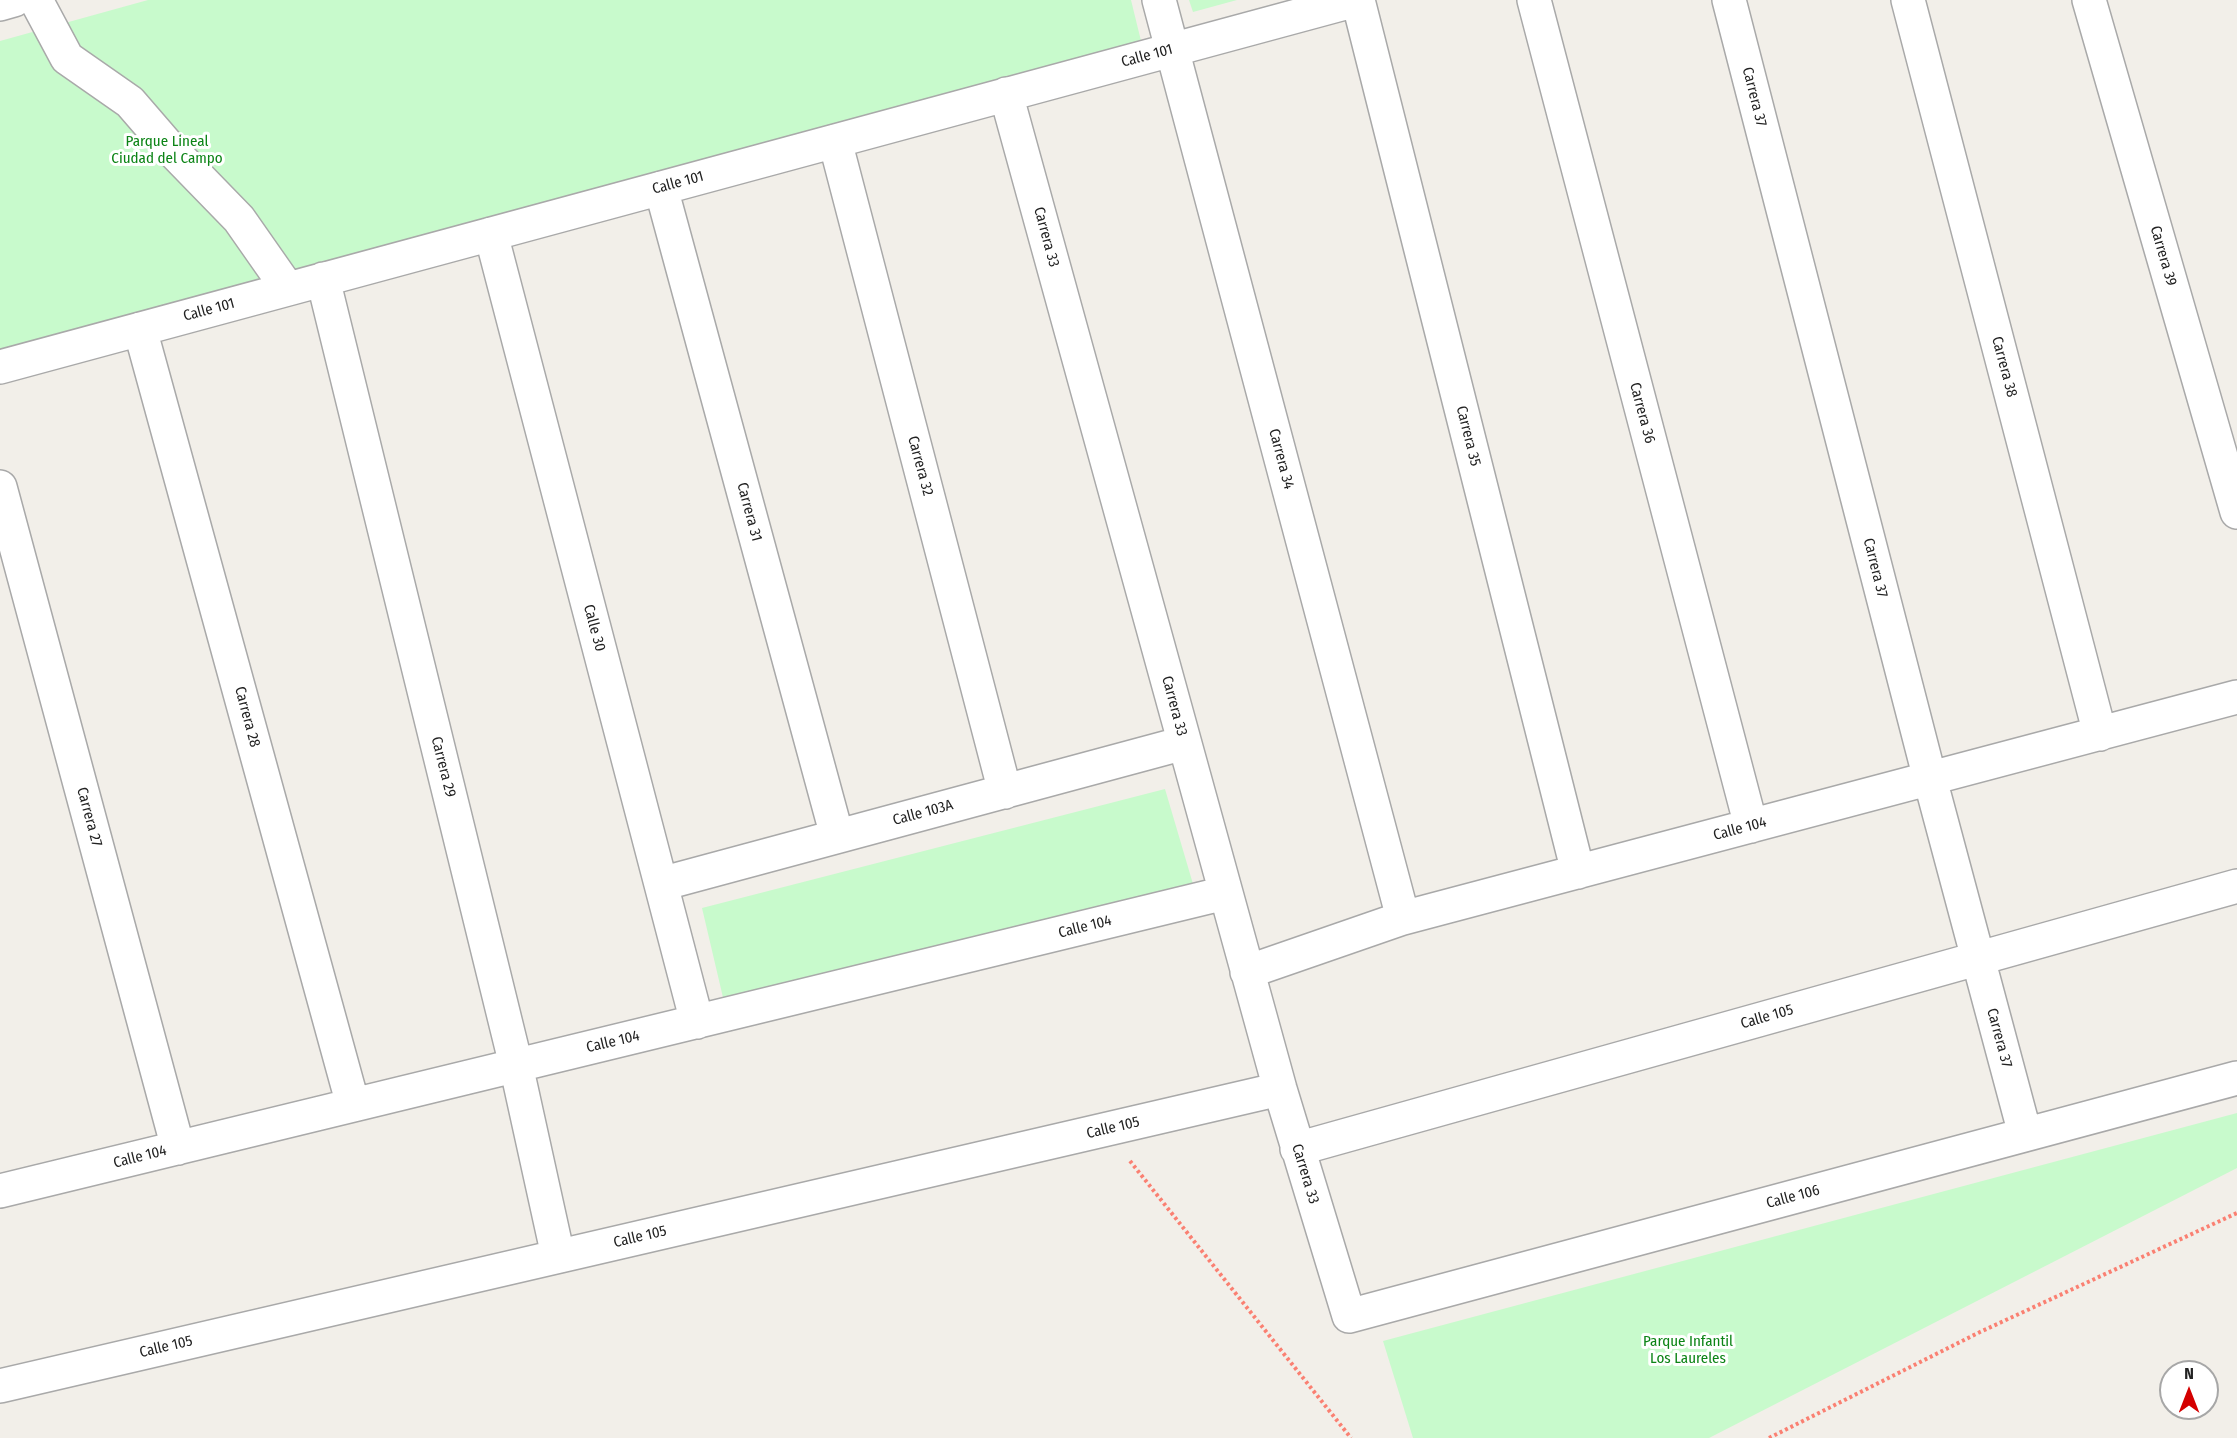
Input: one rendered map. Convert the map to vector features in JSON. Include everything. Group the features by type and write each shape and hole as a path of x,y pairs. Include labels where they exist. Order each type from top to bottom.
{"street":[{"path":"0,4 14,0"},
{"path":"36,0 67,58 130,102 168,146 239,219 288,289"},
{"name":"Carrera 34","path":"1160,0 1403,918"},
{"name":"Calle 101","path":"0,367 1357,0"},
{"name":"Carrera 35","path":"1357,0 1578,872"},
{"name":"Carrera 36","path":"1534,0 1751,826"},
{"name":"Carrera 37","path":"1729,0 1930,778 2025,1134"},
{"name":"Carrera 38","path":"1908,0 2100,734"},
{"name":"Carrera 39","path":"2089,0 2237,512"},
{"name":"Carrera 33","path":"1006,94 1247,972 1297,1149 1349,1316"},
{"name":"Carrera 32","path":"835,141 1005,792"},
{"name":"Carrera 31","path":"661,188 837,836"},
{"name":"Calle 30","path":"491,234 697,1022"},
{"name":"Carrera 29","path":"323,279 516,1065 558,1256"},
{"name":"Carrera 28","path":"140,329 353,1105"},
{"name":"Carrera 27","path":"0,487 178,1148"},
{"name":"Calle 104","path":"1247,972 1403,918 2237,697"},
{"name":"Calle 103A","path":"661,884 1184,743"},
{"name":"Calle 105","path":"1297,1149 2237,886"},
{"name":"Calle 104","path":"1,1186 178,1148 1225,893"},
{"name":"Calle 106","path":"1349,1316 2237,1077"},
{"name":"Calle 105","path":"0,1386 1280,1089"}],"path":[{"path":"1105,1130 1351,1438"},
{"path":"1769,1438 1980,1332 2237,1213"}],"green space":[{"name":"Parque Lineal Ciudad del Campo","path":"148,0 1131,0 1142,45 0,350 0,41"},
{"path":"1189,0 1237,0 1193,12"},
{"path":"1165,789 1193,884 725,1006 702,908"},
{"name":"Parque Infantil Los Laureles","path":"2237,1113 2237,1168 1709,1438 1413,1438 1383,1341"}]}
